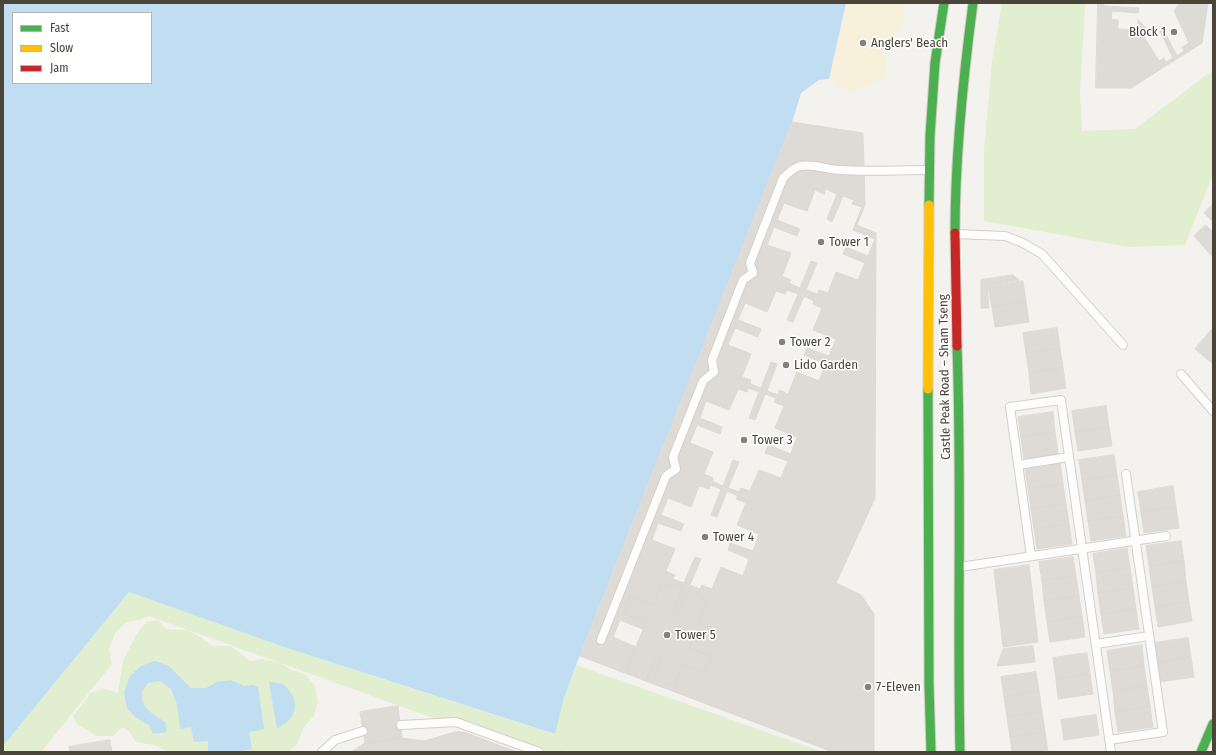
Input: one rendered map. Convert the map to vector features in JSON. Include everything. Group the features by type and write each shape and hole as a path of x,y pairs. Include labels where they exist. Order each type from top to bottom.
{"main road":[{"name":"Castle Peak Road – Sham Tseng","path":"931,752 929,676 928,282 930,136 935,63 944,3"},
{"name":"Castle Peak Road – Sham Tseng","path":"960,752 958,684 960,462 954,234 959,122 966,48 973,3"},
{"path":"1201,752 1213,724"}],"lane":[{"path":"601,640 666,476 676,469 673,457 703,381 714,372 712,360 744,280 753,273 750,262 783,178 793,169 801,166 815,166 843,170 930,170"},
{"path":"954,234 1005,236 1023,243 1042,254 1124,345"},
{"path":"1181,374 1213,411"},
{"path":"1031,556 1010,407 1061,400 1111,752"},
{"path":"1018,465 1069,457"},
{"path":"1109,740 1163,732 1126,474"},
{"path":"959,567 1166,536"},
{"path":"1096,644 1149,636"},
{"path":"401,725 456,722 539,752"},
{"path":"322,752 335,740 363,731"}],"green space":[{"path":"1002,3 1085,3 1080,91 1082,131 1135,129 1213,70 1213,175 1185,245 1128,247 984,221 984,151 992,61"},
{"path":"129,592 287,648 554,734 564,698 576,665 823,752 571,752 565,750 564,752 527,752 281,663 292,670 305,674 315,686 318,702 314,716 303,728 298,743 288,752 169,752 154,745 136,742 129,731 122,727 113,736 97,736 77,724 73,716 91,693 103,688 118,693 123,661 136,635 146,622 158,620 166,629 187,630 201,637 212,646 231,646 250,661 263,659 280,663 149,616 140,620 126,622 115,633 109,650 112,664 41,752 3,752 3,746"}],"sand":[{"name":"Anglers' Beach","path":"846,3 904,3 903,25 885,50 887,76 851,92 829,79"}],"water":[{"path":"3,3 846,3 829,79 819,80 801,93 792,122 576,665 564,698 555,734 287,648 129,592 3,746"},
{"path":"155,661 169,666 191,688 206,688 217,682 231,680 244,686 253,685 258,687 264,729 249,732 252,749 235,752 208,752 208,741 194,742 191,727 180,729 177,704 171,689 160,681 148,683 142,694 143,703 149,711 165,722 167,732 153,734 149,725 135,717 127,708 124,692 130,676 141,666"},
{"path":"269,682 282,684 286,687 293,697 295,706 290,719 277,729"}],"building":[{"path":"1098,3 1208,3 1202,43 1131,88 1096,88"},
{"name":"Block 1","path":"1104,3 1180,3 1174,11 1189,43 1182,47 1184,51 1177,56 1163,29 1160,31 1173,58 1166,62 1164,58 1159,61 1144,37 1151,33 1138,20 1138,30 1118,29 1118,20 1111,19 1112,11 1138,13 1139,8 1104,6"},
{"name":"Lido Garden","path":"792,122 863,133 865,205 857,225 876,233 875,498 836,583 861,595 874,614 874,752 833,752 580,656"},
{"name":"Tower 1","path":"826,189 837,194 827,219 832,222 843,196 854,200 852,204 862,207 853,230 875,239 868,256 846,247 843,254 865,263 858,280 836,272 828,293 819,290 817,294 806,290 817,263 811,261 800,288 789,283 791,280 782,276 791,253 767,245 774,227 797,236 800,229 777,220 784,203 807,211 815,190 824,194"},
{"path":"1213,204 1213,222 1204,213"},
{"path":"1206,225 1213,232 1213,257 1194,236"},
{"path":"1013,275 1019,280 987,286 989,308 981,308 981,280"},
{"path":"1023,281 1026,302 992,307 988,287"},
{"name":"Tower 2","path":"787,290 798,294 787,320 793,322 804,296 814,301 813,304 822,308 813,330 836,339 829,356 807,348 804,355 826,364 819,381 797,372 788,394 779,390 778,395 767,391 777,364 771,362 761,388 750,384 751,380 742,377 751,354 728,345 735,328 758,337 761,329 738,320 745,303 767,312 776,291 785,294"},
{"path":"1026,302 1029,322 995,327 992,307"},
{"path":"1057,328 1060,348 1026,353 1023,333"},
{"path":"1213,328 1213,364 1195,349"},
{"path":"1060,348 1063,368 1029,373 1026,353"},
{"path":"1063,368 1066,388 1031,394 1029,373"},
{"name":"Tower 3","path":"748,388 759,392 749,418 755,420 765,394 776,398 774,402 784,406 775,428 797,437 791,454 768,445 765,453 788,461 781,478 759,470 750,491 741,488 739,492 728,488 739,462 733,460 723,486 712,481 713,478 704,474 713,452 690,443 697,425 720,434 722,427 700,418 706,401 729,410 738,389 747,392"},
{"path":"1106,406 1109,427 1075,432 1072,411"},
{"path":"1053,412 1055,432 1021,437 1018,417"},
{"path":"1109,427 1112,446 1078,451 1075,432"},
{"path":"1055,432 1058,454 1024,459 1021,437"},
{"path":"1114,455 1117,475 1082,480 1079,460"},
{"path":"1060,463 1063,484 1028,489 1025,469"},
{"path":"1117,475 1120,495 1085,501 1082,480"},
{"path":"1063,484 1066,504 1031,509 1028,489"},
{"name":"Tower 4","path":"710,485 721,489 711,515 717,517 727,491 738,496 736,499 746,503 737,525 759,534 753,551 730,543 728,550 749,559 743,576 721,567 712,589 702,585 700,589 690,585 701,559 695,557 684,583 673,579 675,575 666,571 675,549 652,540 658,523 681,531 684,524 661,515 668,498 691,507 699,486 709,489"},
{"path":"1173,486 1176,507 1141,512 1138,492"},
{"path":"1120,495 1123,516 1088,521 1085,501"},
{"path":"1066,504 1069,524 1034,529 1031,509"},
{"path":"1176,507 1179,528 1144,533 1141,512"},
{"path":"1123,516 1126,536 1091,541 1088,521"},
{"path":"1069,524 1072,544 1037,549 1034,529"},
{"path":"1181,541 1184,561 1149,566 1146,546"},
{"path":"1127,548 1130,568 1096,573 1093,554"},
{"path":"1073,557 1076,576 1042,581 1039,562"},
{"path":"1184,561 1186,582 1152,587 1149,566"},
{"path":"1029,565 1038,642 1003,647 994,570"},
{"path":"1130,568 1133,588 1098,593 1096,573"},
{"path":"1076,576 1079,596 1044,601 1042,581"},
{"path":"1186,582 1189,602 1155,607 1152,587"},
{"name":"Tower 5","path":"661,583 670,587 672,583 683,587 673,613 678,615 689,589 699,593 698,597 707,601 698,623 721,632 714,649 692,640 689,648 711,656 704,673 682,665 674,687 664,683 662,687 652,683 662,657 657,655 646,681 635,676 637,673 627,669 646,622 623,613 630,596 653,605"},
{"name":"Tower 5","path":"661,583 670,587 672,583 683,587 673,613 678,615 689,589 699,593 698,597 707,601 698,623 721,632 714,649 692,640 689,648 711,656 704,673 682,665 674,687 664,683 662,687 652,683 662,657 657,655 646,681 635,676 637,673 627,669 636,647 613,637 620,620 643,629 646,622 623,613 630,596 653,605"},
{"path":"1133,588 1136,609 1101,614 1098,593"},
{"path":"1079,596 1082,616 1047,622 1044,601"},
{"path":"1189,602 1192,621 1158,627 1155,607"},
{"path":"1136,609 1139,629 1104,634 1101,614"},
{"path":"1082,616 1085,637 1050,642 1047,622"},
{"path":"1188,638 1191,657 1157,663 1154,643"},
{"path":"1142,645 1144,666 1110,671 1107,651"},
{"path":"1033,646 1035,662 997,666 1003,649"},
{"path":"1087,653 1090,674 1056,679 1053,658"},
{"path":"1191,657 1194,677 1159,682 1157,663"},
{"path":"1144,666 1147,686 1113,691 1110,671"},
{"path":"1036,672 1039,691 1004,697 1001,677"},
{"path":"1090,674 1093,694 1058,699 1056,679"},
{"path":"1147,686 1150,706 1115,712 1113,691"},
{"path":"1039,691 1042,712 1007,717 1004,697"},
{"path":"398,706 402,738 365,743 360,712"},
{"path":"1150,706 1153,727 1118,732 1115,712"},
{"path":"1042,712 1045,732 1010,737 1007,717"},
{"path":"1096,715 1099,735 1064,740 1061,720"},
{"path":"455,732 464,732 517,752 351,752 365,743 402,738 424,741"},
{"path":"1045,732 1048,752 1012,752 1010,737"},
{"path":"110,740 112,752 70,752 69,747"}],"traffic: fast":[{"path":"929,205 930,136 935,63 944,3"},
{"path":"955,233 956,175 960,117 973,3"},
{"path":"957,346 959,447 960,752"},
{"path":"928,389 929,684 931,752"},
{"path":"1201,752 1213,724"}],"traffic: slow":[{"path":"928,389 929,205"}],"traffic: jam":[{"path":"955,233 957,346"}],"place":[{"name":"Block 1","path":"1174,32"},
{"name":"Anglers' Beach","path":"863,43"},
{"name":"Tower 1","path":"821,242"},
{"name":"Tower 2","path":"782,342"},
{"name":"Lido Garden","path":"786,365"},
{"name":"Tower 3","path":"744,440"},
{"name":"Tower 4","path":"705,537"},
{"name":"Tower 5","path":"667,635"},
{"name":"7-Eleven","path":"868,687"}]}
